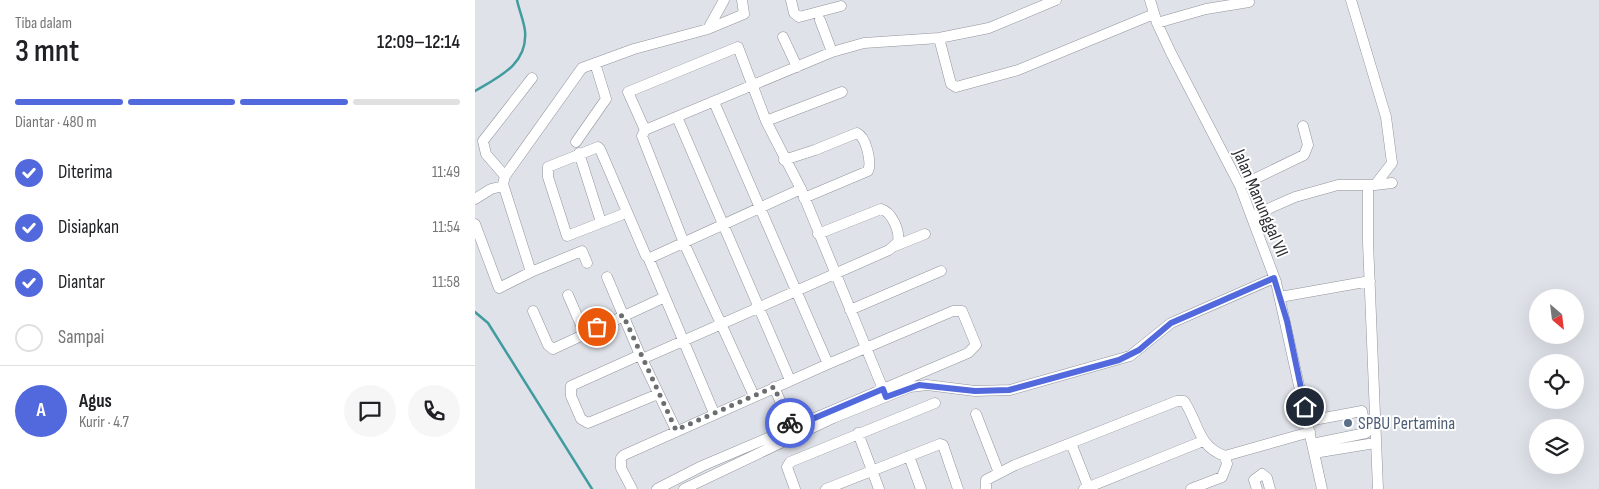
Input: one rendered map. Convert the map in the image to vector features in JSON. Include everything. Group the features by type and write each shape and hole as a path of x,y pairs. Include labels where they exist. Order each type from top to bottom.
{"street":[{"path":"708,29 724,0"},
{"path":"475,198 504,181 579,72 595,63 634,49 708,29 745,14 742,0"},
{"path":"791,0 794,13 799,18 841,6"},
{"path":"754,396 684,243 642,136 645,130 832,52 864,43 939,38 995,27 1056,0"},
{"name":"Jalan Manunggal VII","path":"1150,0 1155,19 1240,186 1274,278 1280,297 1322,489"},
{"path":"1351,0 1386,117 1391,142 1392,164 1372,186 1370,281 1378,489"},
{"path":"939,38 951,84 956,87 1018,70 1155,19 1249,2"},
{"path":"820,20 832,52"},
{"path":"783,37 797,67"},
{"path":"645,130 628,92 738,46 766,121 784,160 803,193 884,393"},
{"path":"576,142 606,98 595,63"},
{"path":"531,78 483,141 486,154 504,181 531,272"},
{"path":"766,121 841,92"},
{"path":"715,102 828,364"},
{"path":"677,117 790,380"},
{"path":"1240,186 1304,155 1308,145 1303,126"},
{"path":"648,257 684,243 761,207 868,171 870,164 863,137 857,133 784,160"},
{"path":"626,213 567,236 547,171 548,167 579,153 598,147 600,149 626,213 648,257 714,413"},
{"path":"579,153 601,222"},
{"path":"1252,216 1295,197 1338,185 1372,186 1392,183"},
{"path":"818,234 881,208 889,214 897,228 899,236 895,246"},
{"path":"475,224 499,288 531,272 582,251 587,263"},
{"path":"658,394 588,423 581,419 571,396 571,386 683,342 925,234"},
{"path":"850,310 941,271"},
{"path":"607,276 641,357 676,430"},
{"path":"657,489 702,466 791,428 884,393 919,385 975,391 1009,390 1119,360 1139,350 1171,323 1274,278"},
{"path":"1280,297 1370,281"},
{"path":"568,295 585,332"},
{"path":"533,311 551,348 665,297"},
{"path":"633,489 621,468 621,458 714,413 953,311 959,310 965,316 976,345 974,349 683,489"},
{"path":"774,387 791,428"},
{"path":"986,489 986,480 999,473 1181,401 1188,407 1203,441 1213,452 1225,456 1310,432"},
{"path":"795,489 788,463 935,403"},
{"path":"1307,421 1362,411 1366,433 1313,448"},
{"path":"976,414 999,473"},
{"path":"858,433 879,489"},
{"path":"1071,443 1087,488 1203,441"},
{"path":"1313,448 1375,443"},
{"path":"825,489 839,487 909,456 943,445 958,489"},
{"path":"909,456 921,489"},
{"path":"1191,489 1222,477 1227,464 1225,456"},
{"path":"1257,489 1254,480 1262,474 1267,478 1270,489"}],"waterway":[{"path":"475,91 502,75 517,61 522,52 525,42 525,31 517,0"},
{"path":"475,312 488,323 592,489"}],"way so far":[{"path":"597,327 623,315 676,430 774,387 790,423"}],"place":[{"name":"SPBU Pertamina","path":"1348,423"}],"route":[{"path":"790,423 791,428 883,389 886,397 910,387 927,384 995,392 1009,390 1119,360 1139,350 1171,323 1274,278 1287,321 1305,407"}]}
